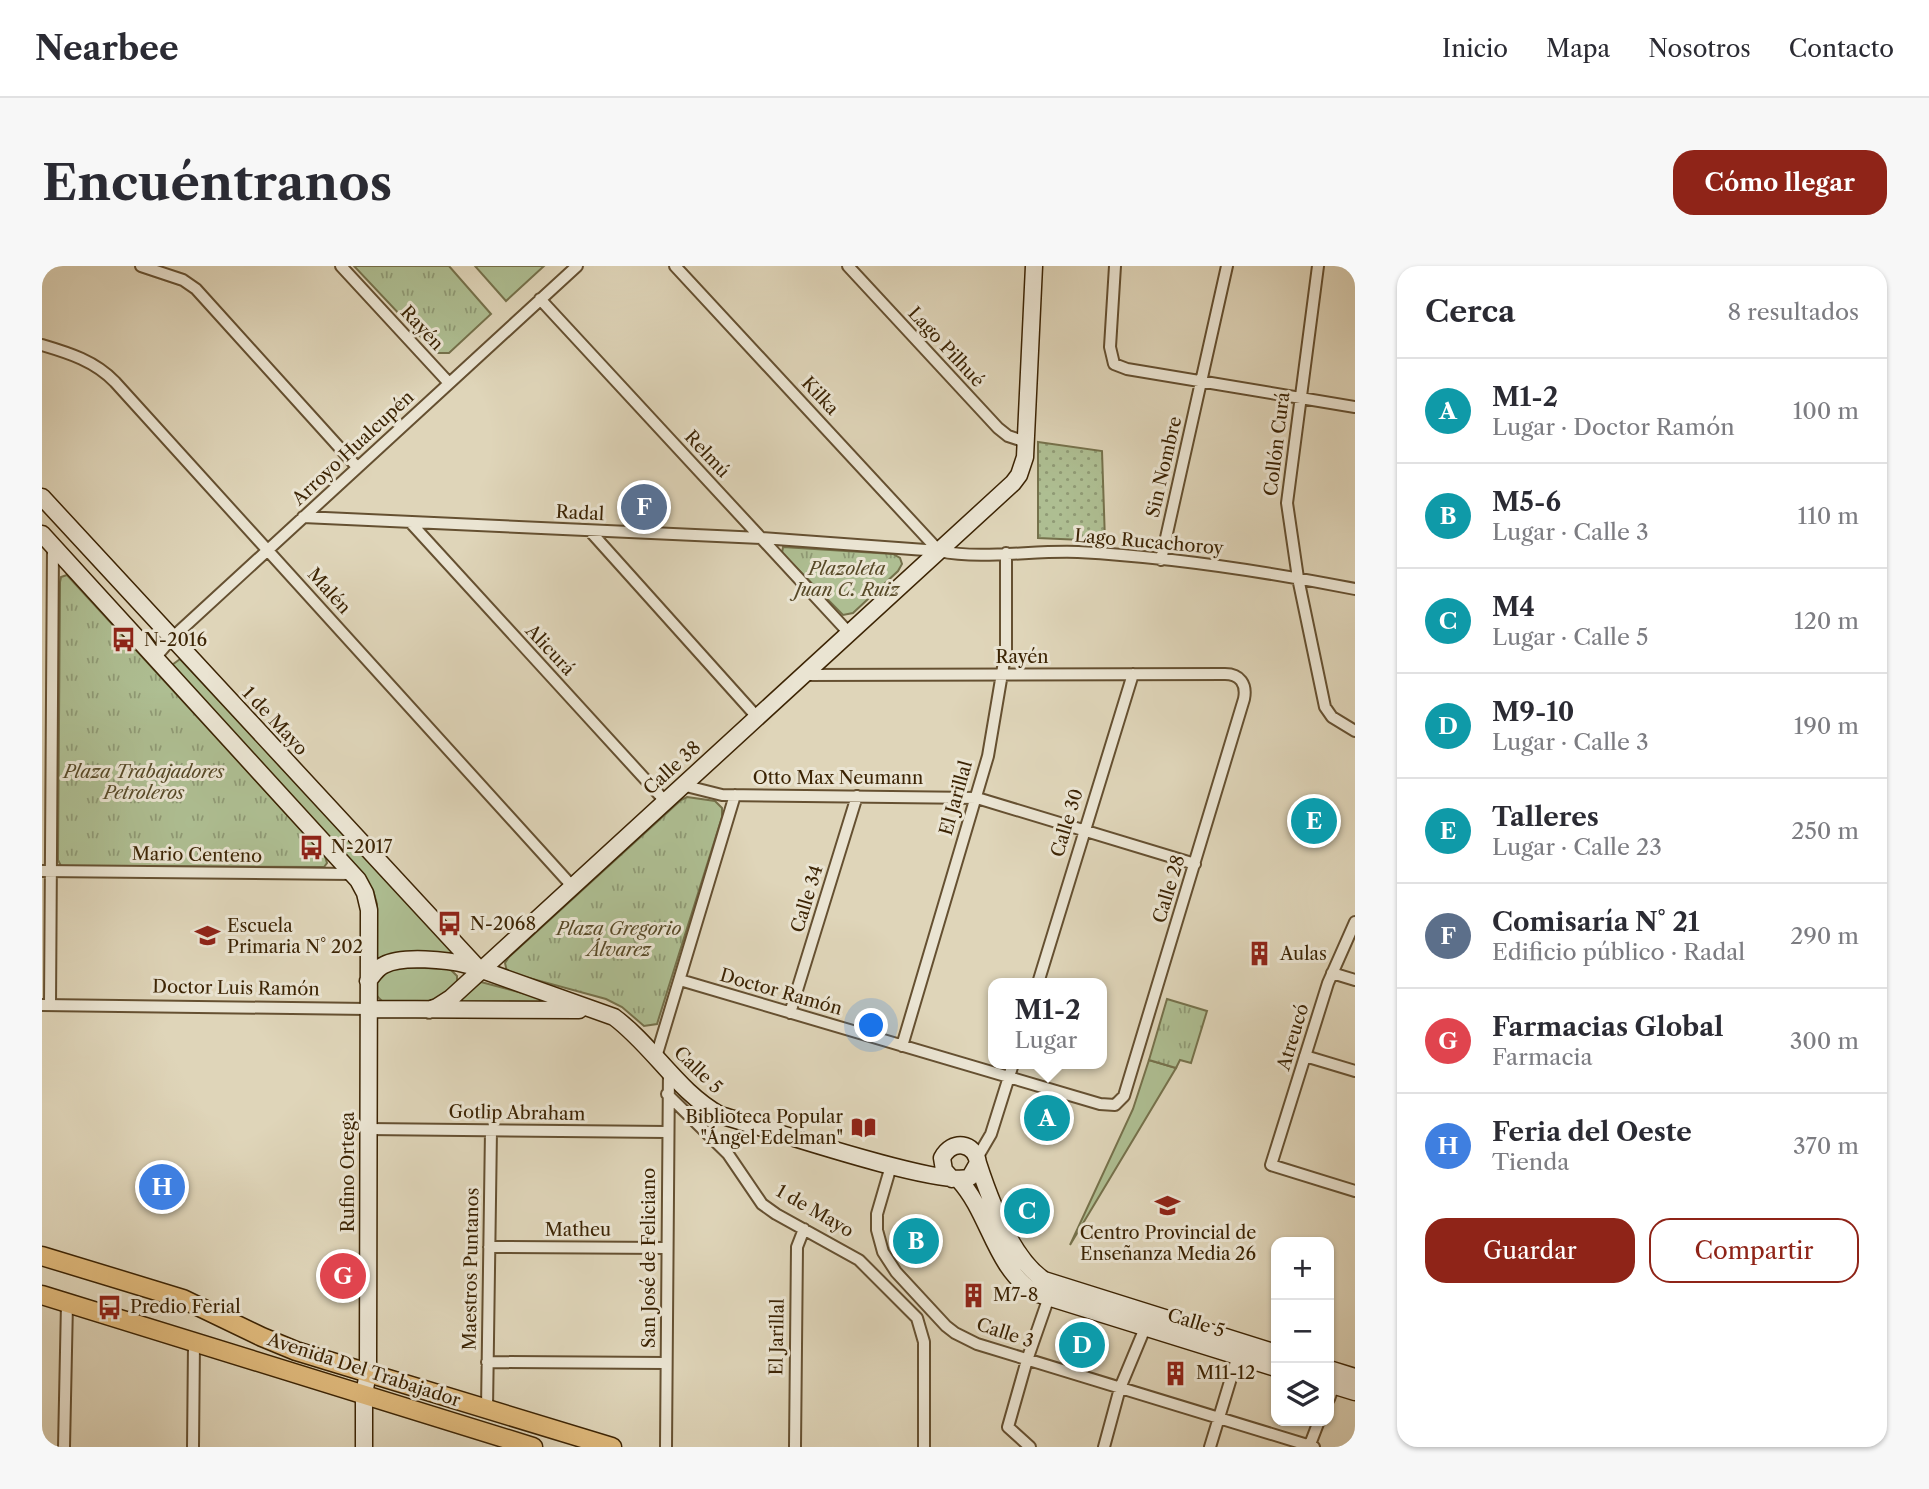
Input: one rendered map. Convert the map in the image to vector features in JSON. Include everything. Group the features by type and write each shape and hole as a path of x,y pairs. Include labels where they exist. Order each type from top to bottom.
{"main road":[{"name":"Avenida Del Trabajador","path":"42,1256 183,1299 278,1344 612,1447"},
{"name":"Avenida Del Trabajador","path":"42,1295 533,1447"}],"street":[{"path":"141,266 183,280 196,289 357,467"},
{"name":"Rayén","path":"341,266 449,383"},
{"name":"Arroyo Hualcupén","path":"155,658 172,638 577,266"},
{"name":"Kilka","path":"675,266 939,551"},
{"name":"Lago Pilhué","path":"848,266 998,428 1008,436 1026,442"},
{"path":"939,551 1013,483 1023,466 1034,266"},
{"path":"1115,266 1110,347 1114,364 1127,369 1355,407"},
{"name":"Sin Nombre","path":"1161,559 1227,266"},
{"name":"Collón Curá","path":"1318,266 1287,503 1298,578 1325,707 1332,717 1355,731"},
{"name":"Relmú","path":"540,299 849,633"},
{"name":"Malén","path":"42,345 82,358 107,374 572,886"},
{"name":"1 de Mayo","path":"42,497 480,971"},
{"name":"Radal","path":"303,517 761,538 939,551"},
{"name":"Alicurá","path":"410,522 665,801"},
{"path":"590,531 757,717"},
{"path":"46,1005 48,540"},
{"path":"48,540 362,886 368,901 368,981"},
{"name":"Lago Rucachoroy","path":"939,551 971,555 1082,552 1161,559 1238,568 1355,589"},
{"name":"Calle 38","path":"429,1010 445,1003 939,551"},
{"name":"El Jarillal","path":"902,1046 988,756 1003,674 1006,638 1006,552"},
{"name":"Calle 30","path":"1040,978 1133,674"},
{"name":"Rayén","path":"803,675 1230,674 1240,680"},
{"name":"Calle 28","path":"1115,1105 1121,1101 1127,1089 1244,699 1244,685 1240,680"},
{"name":"Otto Max Neumann","path":"682,785 711,793 735,795 977,798 1195,864"},
{"path":"656,1057 735,795"},
{"name":"Calle 34","path":"790,1013 857,796"},
{"name":"Mario Centeno","path":"46,871 352,874"},
{"name":"Atreucó","path":"1355,922 1332,973 1271,1165 1355,1191"},
{"name":"Calle 5","path":"368,981 379,968 394,961 447,961 468,965 614,1017 701,1103 720,1115 891,1166 956,1180 972,1197 1009,1270 1024,1286 1052,1291 1240,1349 1271,1365"},
{"path":"1332,973 1355,980"},
{"name":"Doctor Ramón","path":"680,980 1100,1104 1115,1105"},
{"name":"Rufino Ortega","path":"364,1447 368,1373 368,981"},
{"name":"Doctor Luis Ramón","path":"46,1005 429,1010"},
{"name":"Calle 5","path":"429,1010 594,1010"},
{"path":"1305,1056 1355,1071"},
{"name":"San José de Feliciano","path":"666,1447 669,1069"},
{"path":"978,1160 966,1146 960,1144 949,1148 942,1158 942,1164 944,1170 956,1180 974,1174 992,1134 1011,1069"},
{"name":"1 de Mayo","path":"667,1094 728,1154 762,1204 859,1260 914,1315 921,1327 924,1342 924,1447"},
{"name":"Gotlip Abraham","path":"367,1129 667,1132"},
{"name":"Maestros Puntanos","path":"487,1409 491,1130"},
{"name":"Calle 5","path":"978,1160 993,1203 1020,1255 1052,1291 1146,1328 1240,1349 1271,1352"},
{"name":"Calle 3","path":"891,1166 876,1222 879,1240 888,1262 955,1334 977,1345 1310,1447"},
{"name":"El Jarillal","path":"795,1447 797,1247 804,1229"},
{"name":"Matheu","path":"489,1247 666,1248"},
{"path":"1030,1447 1009,1427 1027,1360 1052,1291"},
{"path":"64,1447 67,1303"},
{"path":"1104,1447 1120,1388 1146,1328"},
{"path":"193,1447 194,1343"},
{"path":"1210,1447 1240,1349"},
{"path":"487,1362 666,1363"},
{"path":"1334,1371 1355,1377"},
{"path":"1334,1389 1355,1392"},
{"path":"1310,1447 1318,1426"}],"green space":[{"path":"354,266 449,266 491,314 449,353 436,353"},
{"path":"475,266 544,266 506,301"},
{"path":"1038,442 1102,451 1105,541 1038,538"},
{"name":"Plazoleta Juan C. Ruiz","path":"783,547 893,554 900,558 902,564 898,571 853,613 843,615 782,553"},
{"name":"Plaza Trabajadores Petroleros","path":"67,575 325,856 327,863 324,867 61,866 58,860 60,582 61,577"},
{"path":"180,659 452,953 395,955 376,961 377,904 373,890 172,669 172,665"},
{"name":"Plaza Gregorio Álvarez","path":"687,797 715,801 722,808 722,817 657,1024 644,1026 622,1007 606,999 507,972 505,963 509,957"},
{"path":"398,967 450,969 457,976 457,983 434,1001 382,1001 376,995 374,984 386,972"},
{"path":"481,982 541,998 543,1000 456,1001"},
{"path":"1167,999 1207,1011 1191,1063 1180,1060 1176,1068 1149,1060"},
{"path":"1149,1060 1176,1068 1070,1245 1133,1109"}],"place":[{"name":"Comisaría N° 21","path":"644,507"},
{"name":"N-2016","path":"124,640"},
{"name":"Talleres","path":"1314,821"},
{"name":"N-2017","path":"311,847"},
{"name":"N-2068","path":"450,924"},
{"name":"Escuela Primaria N° 202","path":"207,936"},
{"name":"Aulas","path":"1260,954"},
{"name":"M1-2","path":"1047,1118"},
{"name":"Biblioteca Popular \"Ángel Edelman\"","path":"863,1127"},
{"name":"Feria del Oeste","path":"162,1187"},
{"name":"Centro Provincial de Enseñanza Media 26","path":"1168,1206"},
{"name":"M4","path":"1027,1211"},
{"name":"M5-6","path":"916,1241"},
{"name":"Farmacias Global","path":"343,1276"},
{"name":"M7-8","path":"973,1295"},
{"name":"Predio Ferial","path":"110,1307"},
{"name":"M9-10","path":"1082,1345"},
{"name":"M11-12","path":"1176,1373"}]}
